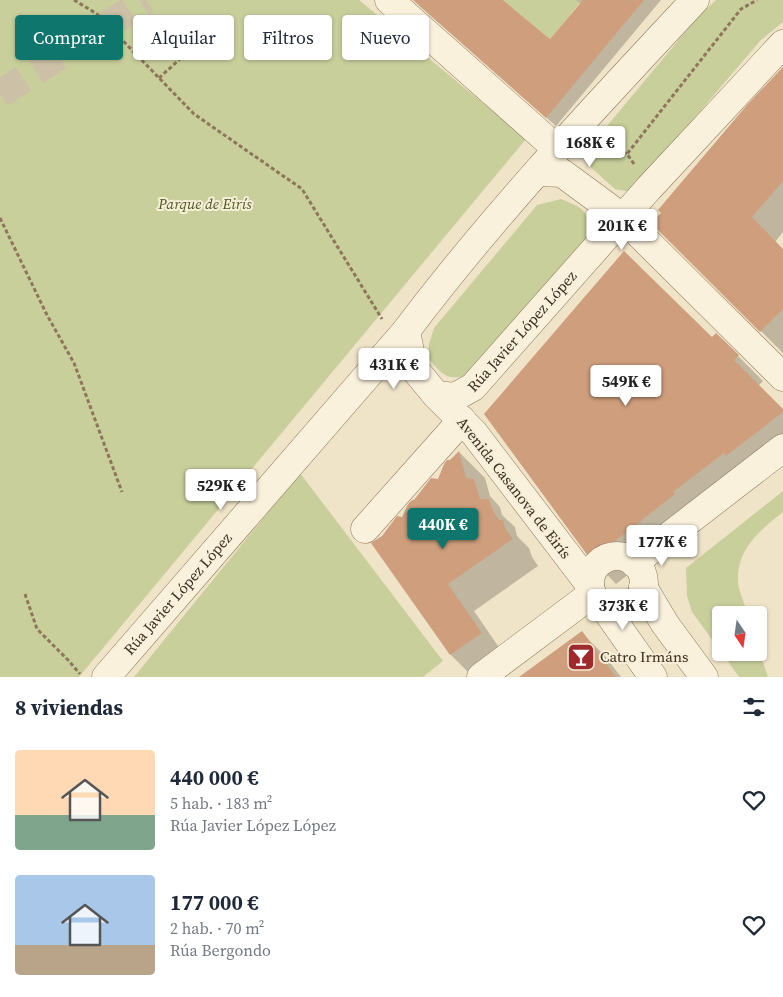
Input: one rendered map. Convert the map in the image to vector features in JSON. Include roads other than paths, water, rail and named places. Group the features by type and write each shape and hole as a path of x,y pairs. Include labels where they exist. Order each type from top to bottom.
{"street":[{"path":"389,0 557,149"},
{"name":"Rúa Javier López López","path":"106,677 368,374 396,328 443,282 557,149 695,0"},
{"name":"Rúa Javier López López","path":"436,395 455,397 473,386 649,188 783,44"},
{"path":"538,172 562,173 622,218 783,376"},
{"path":"396,328 413,367 436,395"},
{"path":"368,374 413,367"},
{"name":"Avenida Casanova de Eirís","path":"436,395 474,432 595,595 653,677"},
{"path":"365,529 462,420"},
{"path":"639,575 783,448"},
{"path":"639,575 641,595 629,607 613,610 595,595 591,576 595,568 602,561 610,558 628,559 639,575 665,624 704,677"},
{"path":"481,677 595,595"}],"tunnel":[{"path":"0,94 146,0"}],"place":[{"name":"Catro Irmáns","path":"581,657"}],"park label":[{"name":"Parque de Eirís","path":"205,204"}]}
